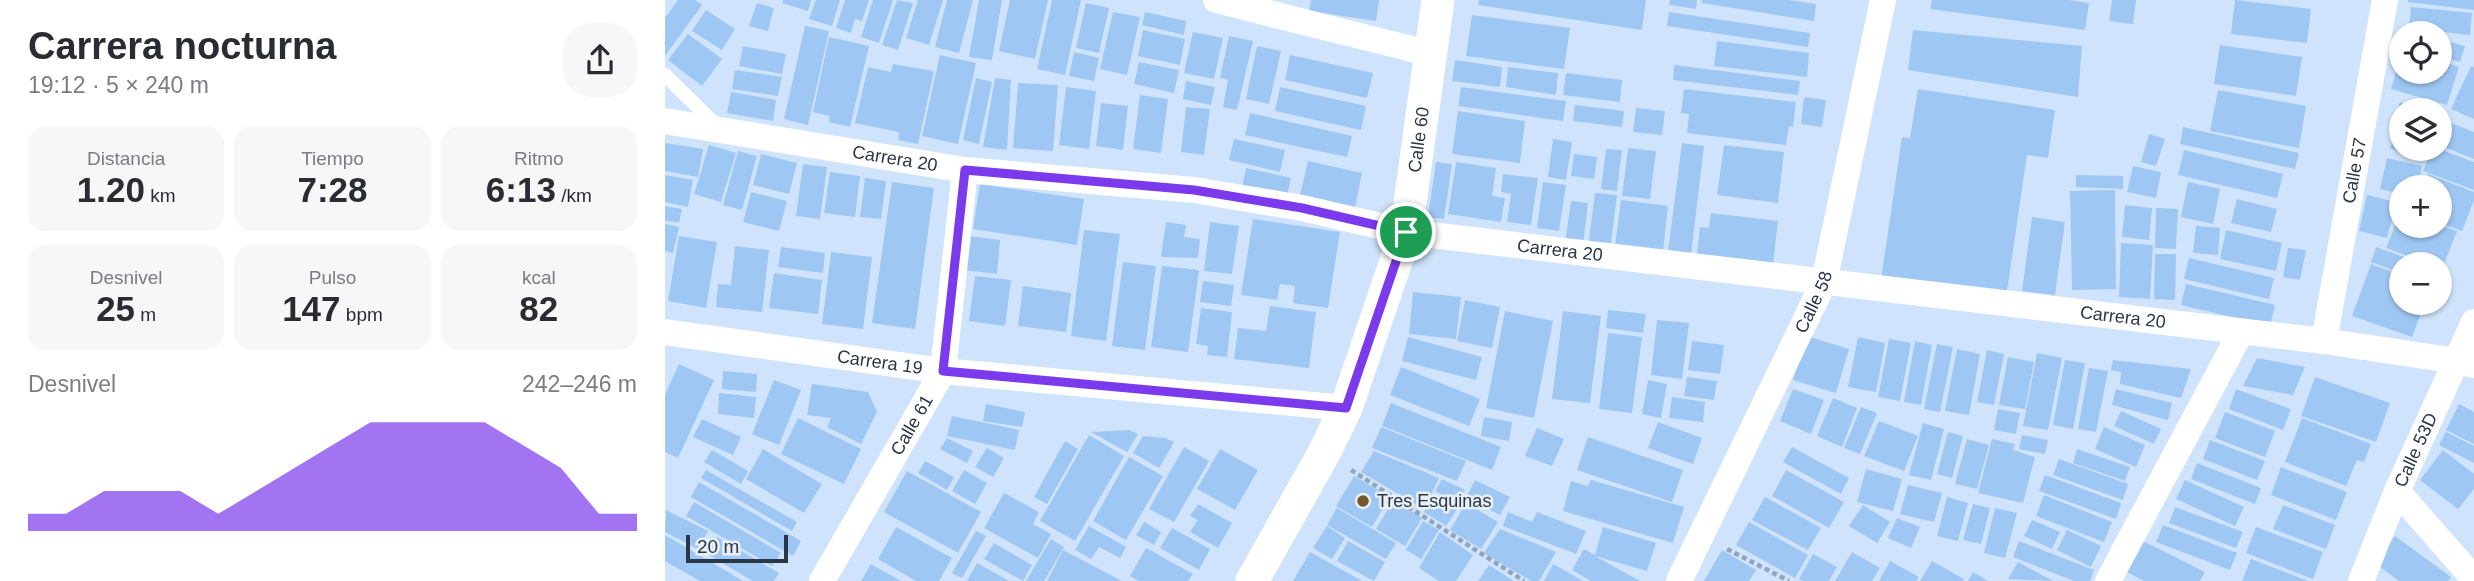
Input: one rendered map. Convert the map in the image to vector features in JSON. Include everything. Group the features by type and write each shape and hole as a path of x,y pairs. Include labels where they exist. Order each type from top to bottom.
{"street":[{"path":"1216,0 1432,54"},
{"name":"Calle 60","path":"1252,581 1324,453 1346,408 1406,232 1438,0"},
{"name":"Calle 58","path":"1679,581 1824,282 1883,0"},
{"name":"Calle 57","path":"2324,341 2385,0"},
{"name":"Carrera 20","path":"665,121 965,170 1194,190 1302,208 1406,232 2324,341 2466,363"},
{"name":"Calle 61","path":"822,581 943,371 965,170"},
{"name":"Calle 53D","path":"2361,581 2397,491 2466,363 2474,321"},
{"name":"Carrera 19","path":"665,332 943,371 1346,408"},
{"path":"2108,581 2241,332"},
{"path":"2397,491 2474,579"}],"lane":[{"path":"665,75 722,130"}],"path":[{"path":"1324,453 1524,581"},
{"path":"1702,535 1789,581"}],"building":[{"path":"678,0 695,0 702,5 665,56 665,18"},
{"path":"783,0 811,0 808,11 782,3"},
{"path":"816,0 840,0 832,26 809,19"},
{"path":"845,0 869,0 862,21 855,19 851,33 836,28"},
{"path":"873,0 893,0 879,43 861,37"},
{"path":"897,0 913,3 898,50 882,45"},
{"path":"918,0 943,0 929,45 906,38"},
{"path":"947,0 973,0 959,53 935,47"},
{"path":"979,0 1002,0 992,60 969,57"},
{"path":"1010,0 1048,0 1035,59 999,51"},
{"path":"1052,0 1081,0 1065,75 1037,69"},
{"path":"1311,0 1379,0 1376,21 1309,11"},
{"path":"1479,0 1646,0 1642,30 1478,5"},
{"path":"1670,0 1697,0 1696,9 1669,5"},
{"path":"1702,0 1788,0 1816,4 1814,21 1702,3"},
{"path":"1932,0 2069,0 2089,3 2085,30 1930,9"},
{"path":"2112,0 2136,0 2133,24 2109,21"},
{"path":"2235,0 2311,9 2307,43 2231,34"},
{"path":"2474,0 2474,10 2408,2"},
{"path":"757,3 774,8 768,31 749,26"},
{"path":"1086,3 1109,8 1099,53 1076,48"},
{"path":"2411,7 2472,13 2470,35 2452,33 2452,21 2410,21"},
{"path":"706,10 735,29 722,50 692,31"},
{"path":"1113,12 1140,17 1127,75 1100,69"},
{"path":"1145,12 1186,21 1184,35 1142,25"},
{"path":"1669,12 1810,33 1808,47 1667,26"},
{"path":"1472,15 1570,28 1564,69 1466,56"},
{"path":"805,26 829,31 808,125 784,119"},
{"path":"1143,30 1185,39 1180,65 1138,56"},
{"path":"1913,30 2082,46 2078,97 1908,70"},
{"path":"1193,32 1223,38 1214,79 1184,73"},
{"path":"688,34 722,59 702,86 668,60"},
{"path":"1229,36 1253,41 1237,110 1223,107 1228,80 1220,78"},
{"path":"829,37 869,46 850,127 829,122 830,116 813,112"},
{"path":"1717,41 1809,53 1807,77 1714,66"},
{"path":"2452,42 2465,46 2460,62 2452,60"},
{"path":"2220,45 2302,57 2296,96 2214,84"},
{"path":"743,46 786,54 782,74 739,66"},
{"path":"1257,46 1281,51 1269,104 1246,99"},
{"path":"1074,52 1099,58 1094,81 1069,76"},
{"path":"940,55 976,63 958,144 922,136"},
{"path":"1290,55 1373,73 1367,98 1285,80"},
{"path":"1455,60 1502,67 1500,87 1452,81"},
{"path":"1139,62 1179,70 1174,93 1134,84"},
{"path":"893,64 934,71 918,144 898,140 899,132 855,123 868,67 891,72"},
{"path":"1674,65 1800,81 1798,95 1673,80"},
{"path":"2452,65 2459,67 2449,98 2422,98 2391,89 2392,84 2452,84"},
{"path":"2471,66 2474,67 2474,119 2452,109"},
{"path":"1508,67 1558,73 1556,95 1506,87"},
{"path":"735,70 782,77 778,96 732,89"},
{"path":"1566,73 1622,80 1620,102 1563,95"},
{"path":"976,78 992,82 979,144 963,140"},
{"path":"995,78 1011,80 1007,150 983,147"},
{"path":"1186,81 1215,87 1211,105 1183,99"},
{"path":"1018,83 1058,85 1053,151 1013,148"},
{"path":"1066,87 1096,91 1089,149 1059,145"},
{"path":"1280,87 1366,106 1361,130 1275,111"},
{"path":"1461,87 1566,101 1563,121 1458,106"},
{"path":"1684,89 1796,102 1793,127 1789,126 1786,145 1687,133 1689,114 1681,113"},
{"path":"1918,89 2055,110 2048,158 2027,155 2006,298 1881,280 1902,137 1910,138"},
{"path":"2218,90 2306,106 2299,148 2210,131"},
{"path":"731,92 776,100 773,121 727,113"},
{"path":"1140,95 1168,99 1161,153 1133,149"},
{"path":"1804,97 1826,100 1822,127 1801,124"},
{"path":"1101,103 1128,106 1123,150 1096,146"},
{"path":"1575,105 1624,111 1622,127 1573,121"},
{"path":"1186,107 1210,109 1204,155 1181,152"},
{"path":"1636,108 1665,111 1662,135 1633,132"},
{"path":"1458,111 1525,121 1520,163 1452,154"},
{"path":"1250,113 1352,136 1347,157 1245,135"},
{"path":"2452,123 2474,132 2474,159 2452,150"},
{"path":"2183,127 2299,153 2295,169 2180,144"},
{"path":"2149,134 2165,139 2156,166 2141,162"},
{"path":"1234,139 1285,150 1280,172 1229,160"},
{"path":"1553,139 1572,142 1566,180 1548,177"},
{"path":"665,143 703,149 698,177 665,171"},
{"path":"1682,143 1704,146 1691,255 1668,252"},
{"path":"709,145 736,153 721,202 694,194"},
{"path":"1724,145 1784,152 1778,203 1717,195"},
{"path":"1628,148 1656,151 1650,199 1622,196"},
{"path":"1606,149 1622,150 1617,191 1601,189"},
{"path":"2184,150 2283,174 2277,198 2178,175"},
{"path":"738,151 757,156 742,210 723,205"},
{"path":"761,154 797,163 789,194 753,185"},
{"path":"1574,154 1597,157 1594,179 1571,176"},
{"path":"2452,154 2474,162 2474,190 2452,182 2452,175 2434,175 2423,171 2427,161 2452,161"},
{"path":"2387,158 2389,161 2422,166 2420,175 2389,175 2389,191 2380,189"},
{"path":"1308,161 1362,173 1355,208 1300,195"},
{"path":"1436,162 1452,164 1444,219 1428,217"},
{"path":"1456,162 1496,168 1492,196 1505,198 1501,222 1448,214"},
{"path":"803,164 827,167 820,219 796,216"},
{"path":"2133,166 2161,172 2156,198 2127,192"},
{"path":"1246,168 1291,178 1287,196 1242,187"},
{"path":"830,172 860,176 855,217 824,213"},
{"path":"1503,174 1538,178 1531,225 1507,222 1511,194 1501,192"},
{"path":"665,175 693,180 688,207 665,202"},
{"path":"2076,175 2123,176 2123,189 2076,187"},
{"path":"865,178 886,181 881,219 860,217"},
{"path":"892,182 934,188 915,329 872,323"},
{"path":"1543,182 1566,185 1559,231 1537,228"},
{"path":"2188,182 2220,189 2213,224 2181,217"},
{"path":"2452,183 2474,192 2474,200 2462,231 2452,228"},
{"path":"980,184 1084,199 1077,245 973,229"},
{"path":"2115,190 2116,289 2072,290 2070,191"},
{"path":"751,192 787,201 779,231 743,222"},
{"path":"1595,193 1617,195 1610,250 1588,247"},
{"path":"2367,195 2389,200 2387,238 2359,231"},
{"path":"2237,199 2277,209 2271,232 2231,223"},
{"path":"1621,200 1668,206 1663,252 1615,246"},
{"path":"1571,201 1588,203 1583,246 1565,244"},
{"path":"2125,205 2152,208 2149,240 2122,237"},
{"path":"665,206 682,209 679,222 665,221"},
{"path":"2156,208 2178,209 2176,249 2155,248"},
{"path":"1711,213 1778,221 1773,264 1697,254 1700,227 1709,228"},
{"path":"2032,217 2065,222 2055,295 2022,291"},
{"path":"1253,219 1340,232 1328,308 1293,303 1295,286 1280,284 1277,300 1241,295"},
{"path":"1166,222 1186,225 1184,237 1200,239 1198,258 1161,257"},
{"path":"1210,222 1239,226 1232,274 1204,271"},
{"path":"665,224 679,227 673,253 665,251"},
{"path":"2196,226 2220,228 2218,255 2193,253"},
{"path":"2452,229 2457,231 2449,252 2397,252 2386,248 2390,238 2452,238"},
{"path":"1084,230 1120,234 1106,341 1071,336"},
{"path":"2226,230 2282,243 2276,271 2220,259"},
{"path":"679,236 717,242 706,308 668,301"},
{"path":"968,236 1000,240 997,274 963,270"},
{"path":"2121,243 2153,245 2150,299 2119,297"},
{"path":"735,246 769,250 762,312 716,307 718,284 731,285"},
{"path":"781,247 825,253 823,273 778,267"},
{"path":"2376,247 2390,252 2389,269 2371,262"},
{"path":"2288,248 2306,250 2300,280 2283,277"},
{"path":"831,252 872,257 863,329 822,324"},
{"path":"2155,254 2176,254 2175,300 2154,299"},
{"path":"2189,258 2274,278 2269,299 2184,279"},
{"path":"1123,262 1156,266 1145,350 1112,346"},
{"path":"2371,264 2389,271 2389,315 2420,315 2412,337 2352,316"},
{"path":"1162,266 1199,270 1188,352 1151,347"},
{"path":"774,273 822,280 818,314 769,308"},
{"path":"975,276 1011,280 1005,326 969,321"},
{"path":"1203,281 1234,285 1231,306 1200,302"},
{"path":"2186,284 2275,305 2270,326 2181,305"},
{"path":"1023,286 1071,293 1066,332 1018,326"},
{"path":"1413,292 1461,297 1456,339 1409,334"},
{"path":"1465,300 1500,307 1492,348 1457,341"},
{"path":"1270,306 1316,312 1309,368 1234,359 1238,328 1266,331"},
{"path":"1201,308 1232,312 1227,357 1207,355 1208,346 1196,344"},
{"path":"1608,310 1646,314 1643,333 1606,328"},
{"path":"1505,311 1553,321 1534,418 1486,408"},
{"path":"1563,311 1601,316 1590,403 1552,399"},
{"path":"1657,320 1689,323 1682,379 1651,375"},
{"path":"1608,333 1642,337 1632,413 1599,409"},
{"path":"1807,336 1849,349 1836,393 1793,380"},
{"path":"1408,337 1482,357 1476,380 1402,361"},
{"path":"1858,337 1885,343 1876,392 1848,387"},
{"path":"1889,339 1911,343 1900,401 1878,397"},
{"path":"1692,341 1724,345 1720,374 1688,370"},
{"path":"1915,341 1932,345 1921,405 1904,402"},
{"path":"1937,344 1953,347 1940,412 1924,409"},
{"path":"1957,349 1980,354 1969,415 1945,411"},
{"path":"1987,350 2004,354 1994,405 1977,402"},
{"path":"2037,353 2062,358 2048,430 2023,426"},
{"path":"2008,357 2034,362 2025,409 1999,405"},
{"path":"2257,358 2305,367 2293,395 2243,386"},
{"path":"2065,360 2085,363 2073,429 2053,425"},
{"path":"2113,360 2191,369 2181,398 2120,384 2121,372 2111,370"},
{"path":"679,364 714,380 678,458 665,452 665,395"},
{"path":"1401,367 1480,399 1469,426 1390,395"},
{"path":"2089,368 2108,371 2096,432 2078,429"},
{"path":"723,371 757,374 756,392 722,389"},
{"path":"1687,377 1717,381 1714,400 1684,396"},
{"path":"2315,377 2390,403 2376,442 2301,416"},
{"path":"774,380 801,390 779,445 752,434"},
{"path":"1648,380 1667,384 1661,418 1642,414"},
{"path":"812,384 868,392 877,412 861,444 827,427 831,418 807,415"},
{"path":"1793,389 1824,400 1811,434 1780,421"},
{"path":"2116,389 2172,403 2168,420 2112,405"},
{"path":"2236,389 2291,409 2283,430 2229,409"},
{"path":"719,393 756,397 754,418 718,414"},
{"path":"1672,397 1705,402 1703,422 1669,418"},
{"path":"1833,398 1857,408 1842,447 1817,436"},
{"path":"1391,403 1501,447 1492,470 1382,426"},
{"path":"986,404 1025,412 1022,427 983,421"},
{"path":"2459,404 2474,412 2474,444 2446,430"},
{"path":"1861,407 1877,413 1860,454 1844,448"},
{"path":"1998,409 2020,413 2016,434 1994,430"},
{"path":"2121,411 2161,429 2154,444 2114,426"},
{"path":"2225,412 2275,431 2265,457 2215,438"},
{"path":"952,416 1019,430 1015,450 947,436"},
{"path":"1484,417 1512,422 1509,441 1481,436"},
{"path":"798,418 861,449 844,484 781,454"},
{"path":"2302,418 2371,444 2364,462 2357,460 2346,486 2285,462"},
{"path":"702,419 741,437 733,455 693,437"},
{"path":"1879,421 1918,436 1904,471 1864,456"},
{"path":"1658,422 1702,438 1693,464 1648,448"},
{"path":"1923,423 1944,429 1931,480 1909,475"},
{"path":"1381,427 1466,461 1457,481 1372,448"},
{"path":"2104,427 2145,445 2136,467 2095,449"},
{"path":"1537,428 1564,439 1552,466 1525,456"},
{"path":"1129,430 1138,434 1127,452 1091,432"},
{"path":"1948,432 1963,436 1952,478 1937,474"},
{"path":"2446,432 2474,446 2474,463 2439,445"},
{"path":"1089,435 1124,456 1075,541 1040,521"},
{"path":"2022,435 2048,440 2045,454 2019,449"},
{"path":"1143,436 1165,438 1174,442 1159,468 1133,453"},
{"path":"1588,437 1683,470 1672,502 1577,470"},
{"path":"947,438 973,451 967,463 940,449"},
{"path":"1967,439 1989,445 1977,489 1955,484"},
{"path":"1992,439 2015,444 2013,450 2035,457 2023,503 1978,493"},
{"path":"2210,440 2265,461 2257,480 2203,459"},
{"path":"1065,441 1078,449 1047,504 1034,497"},
{"path":"1184,447 1209,461 1174,522 1149,509"},
{"path":"1792,447 1849,478 1841,494 1783,462"},
{"path":"987,448 1004,458 993,477 975,467"},
{"path":"763,449 822,484 804,513 746,479"},
{"path":"1220,449 1258,470 1235,510 1197,489"},
{"path":"2077,449 2130,467 2125,481 2073,463"},
{"path":"712,450 748,471 741,484 704,462"},
{"path":"2443,450 2474,474 2474,489 2458,509 2420,480"},
{"path":"1374,451 1439,478 1424,509 1361,472"},
{"path":"1129,457 1163,476 1126,540 1093,521"},
{"path":"2059,459 2128,484 2123,500 2053,475"},
{"path":"925,461 954,477 947,490 918,473"},
{"path":"2197,463 2261,488 2255,504 2191,479"},
{"path":"2281,467 2347,492 2336,520 2271,495"},
{"path":"1866,469 1902,479 1893,511 1857,502"},
{"path":"706,470 797,522 792,531 701,478"},
{"path":"964,470 987,483 975,504 952,491"},
{"path":"1786,470 1844,502 1829,528 1772,496"},
{"path":"907,471 981,512 958,553 884,512"},
{"path":"2045,475 2121,503 2116,519 2039,491"},
{"name":"Tres Esquinas","path":"1354,476 1390,497 1372,527 1336,506"},
{"path":"1442,479 1465,490 1458,503 1435,491"},
{"path":"1475,480 1510,497 1500,515 1466,498"},
{"path":"1591,480 1684,507 1673,543 1563,511 1571,481 1588,486"},
{"path":"2185,480 2244,507 2235,526 2176,499"},
{"path":"699,482 801,541 793,556 691,497"},
{"path":"1908,485 1942,493 1934,522 1900,514"},
{"path":"1004,493 1039,512 1033,524 1051,534 1038,558 984,528"},
{"path":"1434,495 1457,509 1446,526 1424,512"},
{"path":"2044,495 2112,522 2104,542 2036,516"},
{"path":"1765,497 1821,528 1808,550 1752,520"},
{"path":"1947,497 1968,503 1958,541 1937,536"},
{"path":"1394,499 1422,518 1405,546 1376,529"},
{"path":"694,502 781,553 772,566 686,516"},
{"path":"1466,503 1498,522 1481,549 1450,530"},
{"path":"1198,504 1232,523 1218,548 1190,532 1198,520 1190,516"},
{"path":"1973,504 1990,508 1981,544 1963,540"},
{"path":"1863,505 1890,522 1877,543 1849,526"},
{"path":"2283,505 2335,525 2326,549 2273,529"},
{"path":"2175,507 2243,532 2236,548 2169,523"},
{"path":"1337,508 1396,543 1386,559 1327,525"},
{"path":"1995,508 2017,513 2005,558 1984,553"},
{"path":"666,510 708,531 698,549 665,532"},
{"path":"1508,512 1532,522 1537,512 1586,531 1576,554 1503,526"},
{"path":"1897,518 1920,527 1911,548 1888,538"},
{"path":"2032,520 2060,532 2052,549 2024,536"},
{"path":"1423,521 1439,530 1421,559 1406,550"},
{"path":"1144,522 1161,532 1154,545 1136,535"},
{"path":"1749,522 1808,555 1795,578 1736,545"},
{"path":"2163,525 2237,553 2230,570 2156,542"},
{"path":"1089,526 1126,547 1120,558 1099,547 1091,559 1075,550"},
{"path":"1327,526 1345,538 1332,559 1313,548"},
{"path":"896,527 952,558 939,581 916,581 878,559"},
{"path":"1603,527 1656,543 1647,571 1595,556 1640,581 1591,581 1572,570 1584,549 1595,555"},
{"path":"2256,527 2323,552 2313,579 2246,553"},
{"path":"1172,528 1210,549 1199,570 1160,548"},
{"path":"1500,529 1556,552 1539,581 1531,581 1484,553"},
{"path":"2067,530 2101,546 2091,567 2057,550"},
{"path":"976,531 986,536 962,578 952,573"},
{"path":"1440,532 1473,555 1456,581 1439,581 1419,568"},
{"path":"665,535 743,581 700,581 665,561"},
{"path":"2395,536 2451,577 2448,581 2399,581 2375,563"},
{"path":"717,537 779,573 774,581 753,581 707,554"},
{"path":"2137,538 2205,572 2200,581 2144,581 2121,569"},
{"path":"1051,539 1064,547 1044,581 1026,581"},
{"path":"1348,541 1385,562 1374,581 1337,561"},
{"path":"2019,541 2094,570 2090,581 2074,581 2013,557"},
{"path":"994,543 1032,565 1023,581 984,559"},
{"path":"1146,548 1193,574 1188,581 1139,581 1130,576"},
{"path":"1063,550 1122,581 1047,581"},
{"path":"1722,550 1756,570 1749,581 1704,581"},
{"path":"1310,552 1362,581 1293,581"},
{"path":"1852,552 1880,568 1872,581 1835,581"},
{"path":"1813,554 1837,567 1829,581 1799,579"},
{"path":"2251,559 2308,581 2242,581"},
{"path":"1890,561 1919,577 1916,581 1879,581"},
{"path":"1932,561 1964,579 1963,581 1920,581"},
{"path":"2018,562 2053,581 2008,579"},
{"path":"977,563 1009,581 967,581"},
{"path":"871,564 901,581 861,581"},
{"path":"1553,564 1583,581 1544,581"},
{"path":"1489,565 1514,581 1478,581"},
{"path":"1973,572 1988,581 1968,581"}],"place":[{"name":"Tres Esquinas","path":"1363,501"}],"route":[{"path":"965,170 1194,190 1302,208 1406,232 1346,408 943,371 965,170"}]}
